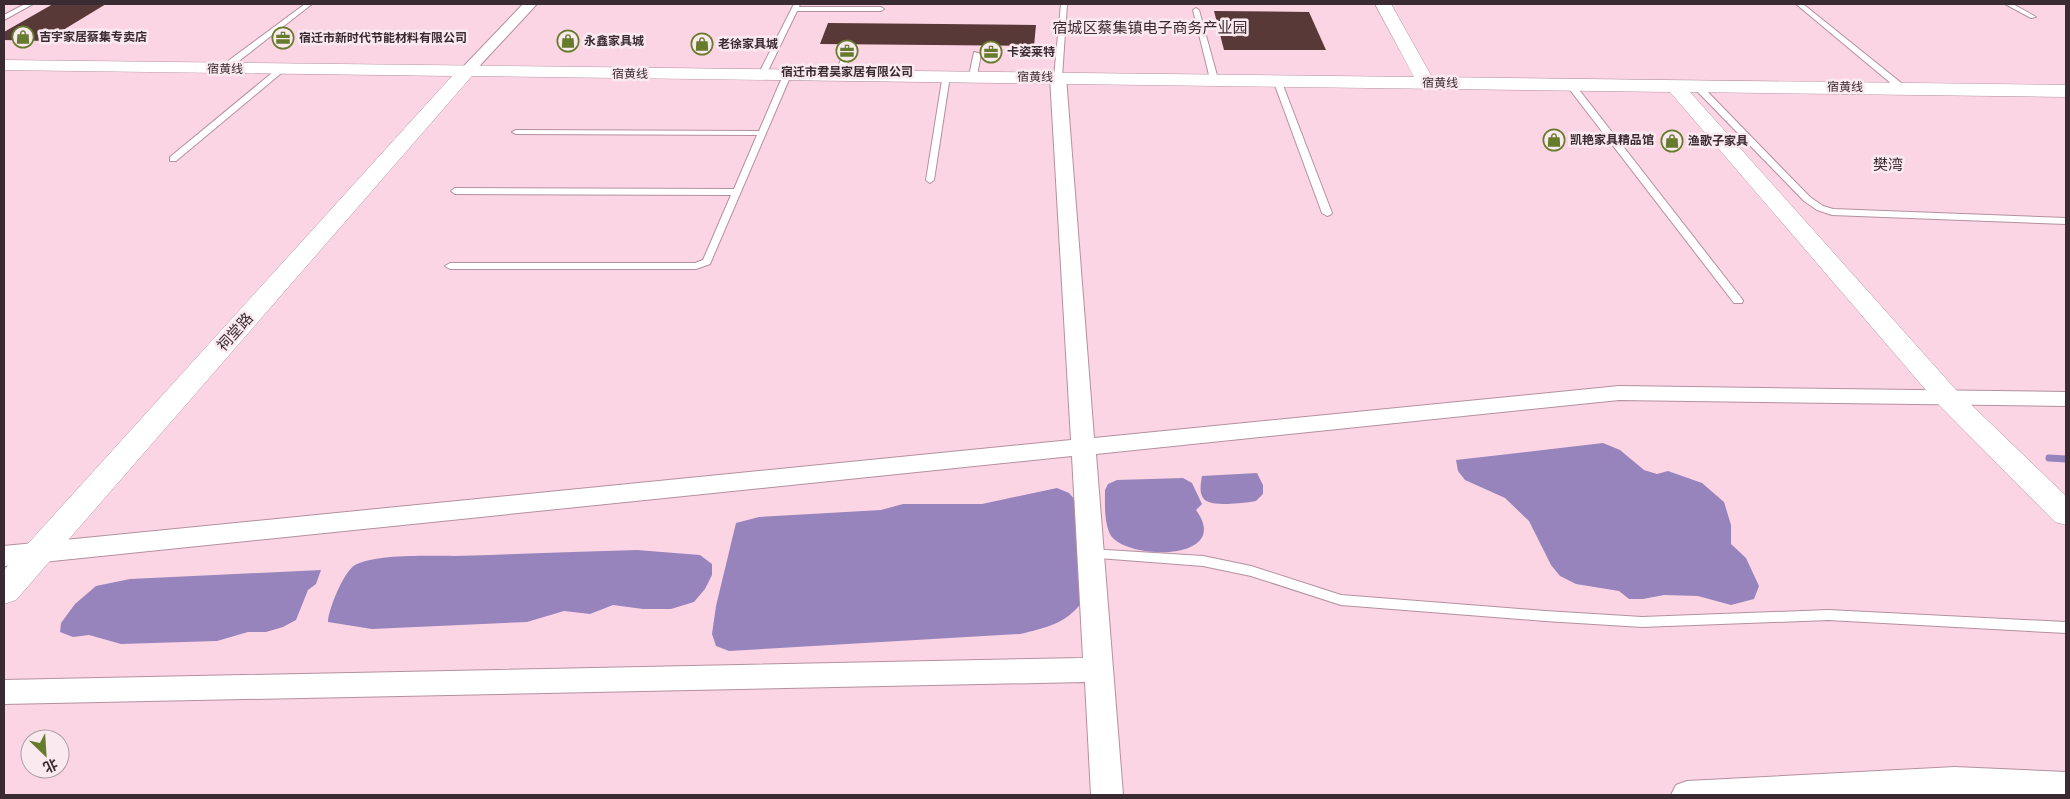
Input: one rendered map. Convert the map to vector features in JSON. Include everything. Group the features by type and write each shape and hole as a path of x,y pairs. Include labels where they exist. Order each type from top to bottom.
{"main road":[{"path":"1383,4 1426,82"},
{"name":"宿黄线","path":"4,66 1058,77 2066,91"},
{"name":"祠堂路","path":"4,591 466,72"},
{"path":"1684,85 1947,397 2066,514"}],"street":[{"path":"466,72 530,4"},
{"path":"1058,77 1106,795"},
{"path":"4,556 1619,393 2066,398"},
{"path":"4,692 1099,670"},
{"path":"1687,795 1955,782 2066,786"}],"lane":[{"path":"4,18 30,4"},
{"path":"223,69 309,4"},
{"path":"1058,77 1064,4"},
{"path":"1799,4 1902,88"},
{"path":"2008,4 2033,17"},
{"path":"762,75 796,6 881,9"},
{"path":"1196,10 1214,79"},
{"path":"973,76 977,54"},
{"path":"839,75 846,56"},
{"path":"173,159 281,70"},
{"path":"450,266 696,266 707,262 787,75"},
{"path":"930,180 946,76"},
{"path":"1277,80 1327,213"},
{"path":"1570,84 1738,301"},
{"path":"1684,85 1807,199 1820,208 1832,212 2066,221"},
{"path":"516,132 762,133"},
{"path":"455,191 737,192"},
{"path":"1090,554 1203,561 1251,571 1342,600 1545,616 1642,622 1828,615 2066,628"}],"shaded area":[{"path":"1603,443 1620,450 1644,470 1657,474 1668,471 1702,483 1724,502 1731,525 1731,544 1746,558 1759,586 1754,599 1731,605 1698,596 1664,595 1643,599 1629,599 1619,591 1576,584 1560,576 1551,565 1529,521 1505,498 1465,480 1458,471 1456,460"},
{"path":"1257,473 1263,485 1263,494 1256,501 1219,504 1208,502 1202,496 1202,476"},
{"path":"1183,478 1192,483 1202,504 1196,510 1204,527 1200,540 1188,548 1171,552 1151,552 1132,548 1117,542 1109,532 1106,522 1105,490 1108,484 1117,480"},
{"path":"1057,488 1069,493 1076,501 1082,602 1069,615 1054,624 1020,634 729,651 716,646 712,634 716,606 736,523 759,517 881,510 903,504 982,504"},
{"path":"637,550 700,555 712,564 712,575 705,589 694,602 671,609 643,609 613,605 590,614 564,611 527,622 372,629 328,622 334,600 346,575 355,565 365,561 403,556"},
{"path":"321,570 316,584 308,590 296,620 283,627 266,632 248,632 217,641 121,644 89,635 73,637 60,632 61,623 75,604 96,586 130,579"}],"building":[{"path":"53,4 106,4 45,41 4,40 4,32"},
{"path":"1214,11 1309,12 1326,50 1224,50"},
{"path":"828,23 1036,25 1034,46 820,44"}],"waterway":[{"path":"2049,458 2066,459"}],"place":[{"name":"吉宇家居蔡集专卖店","path":"23,37"},
{"name":"宿迁市新时代节能材料有限公司","path":"283,38"},
{"name":"永鑫家具城","path":"568,41"},
{"name":"老徐家具城","path":"702,44"},
{"name":"宿迁市君昊家居有限公司","path":"847,51"},
{"name":"卡姿莱特","path":"991,52"},
{"name":"凯艳家具精品馆","path":"1554,140"},
{"name":"渔歌子家具","path":"1672,141"}],"district":[{"name":"宿城区蔡集镇电子商务产业园","path":"1150,28"},
{"name":"樊湾","path":"1888,165"}]}
